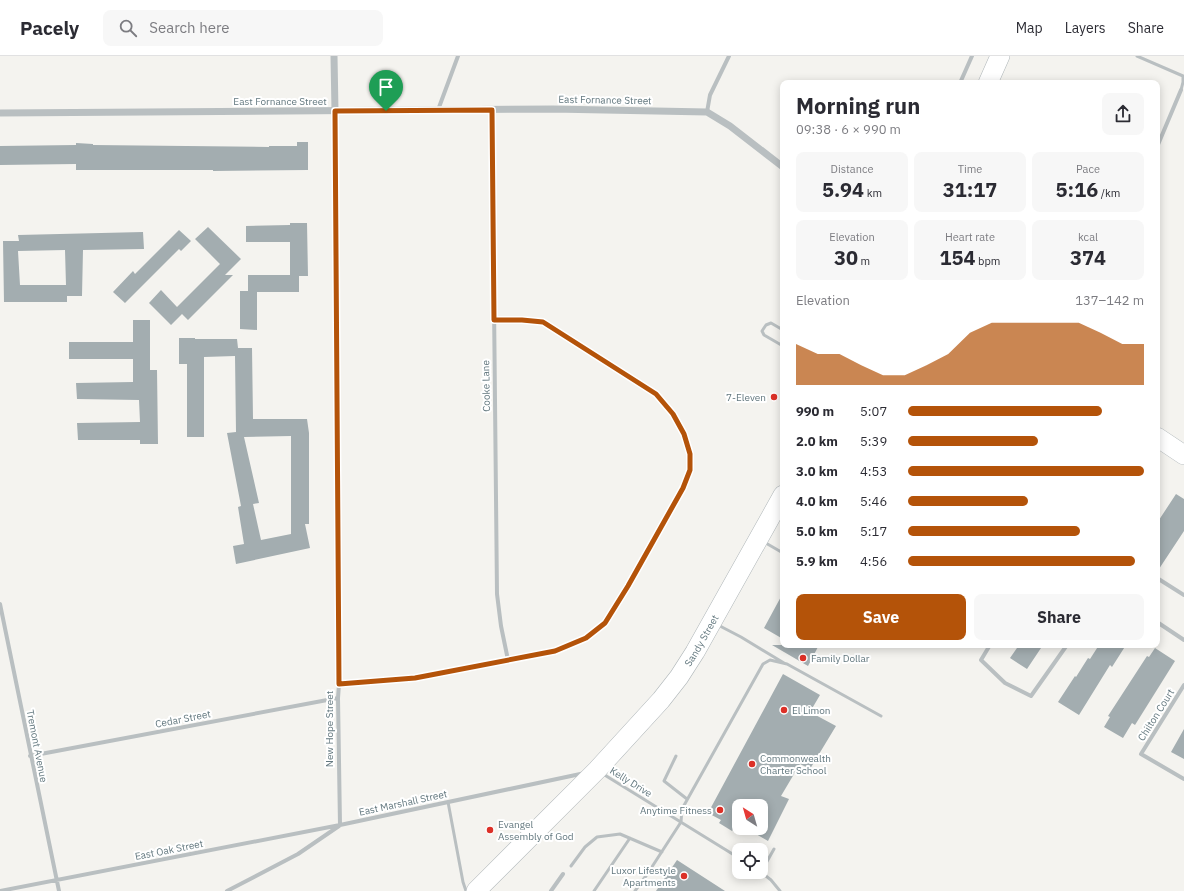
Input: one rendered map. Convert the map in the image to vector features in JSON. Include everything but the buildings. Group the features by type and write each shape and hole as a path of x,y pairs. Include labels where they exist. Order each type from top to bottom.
{"main road":[{"path":"989,80 1000,56"},
{"path":"1160,439 1184,455"},
{"name":"Sandy Street","path":"476,891 597,770 680,677 780,500"}],"street":[{"name":"New Hope Street","path":"334,56 340,825"},
{"path":"438,110 458,56"},
{"path":"729,56 710,96 707,112 730,126 780,165"},
{"path":"961,80 972,56"},
{"path":"1160,140 1181,90"},
{"name":"East Fornance Street","path":"0,113 553,109 707,112"},
{"name":"Cooke Lane","path":"492,110 497,594 501,626 508,660"},
{"path":"339,684 415,678 555,651 586,638 605,623 628,586 683,488 690,470 690,454 684,434 673,414 656,394 543,322 494,320"},
{"path":"1160,580 1182,594 1184,587"},
{"name":"Tremont Avenue","path":"0,604 30,756 59,891"},
{"path":"1160,624 1184,640"},
{"path":"988,648 981,660 1005,683 1031,696 1065,648"},
{"name":"Chilton Court","path":"1184,685 1140,754 1184,779"},
{"name":"Cedar Street","path":"30,756 338,698"},
{"name":"East Marshall Street","path":"227,891 298,854 340,825 597,770"},
{"name":"East Oak Street","path":"0,891 340,825"},
{"path":"551,891 563,874"}],"lane":[{"path":"1138,56 1183,76 1181,90"},
{"path":"780,328 771,323 766,325 762,331 764,335 780,344"},
{"path":"758,539 780,551"},
{"path":"712,622 881,716"},
{"path":"0,630 6,630"},
{"path":"635,891 681,822 682,809 687,799 764,664 770,660 787,664"},
{"path":"676,756 664,781 687,799"},
{"name":"Kelly Drive","path":"597,770 732,854"},
{"path":"448,802 466,891"},
{"path":"571,866 585,847 597,837 620,834 662,852"},
{"path":"594,891 630,838"},
{"path":"768,860 774,849"},
{"path":"768,878 780,891"}],"place":[{"name":"7-Eleven","path":"774,397"},
{"name":"Family Dollar","path":"803,658"},
{"name":"El Limon","path":"784,710"},
{"name":"Commonwealth Charter School","path":"752,764"},
{"name":"Anytime Fitness","path":"720,810"},
{"name":"Evangel Assembly of God","path":"490,830"},
{"name":"Luxor Lifestyle Apartments","path":"684,876"}],"route":[{"path":"492,110 494,320 543,322 656,394 673,414 684,434 690,454 690,470 683,488 628,586 605,623 586,638 555,651 415,678 339,684 335,111 386,111 492,110"}]}
